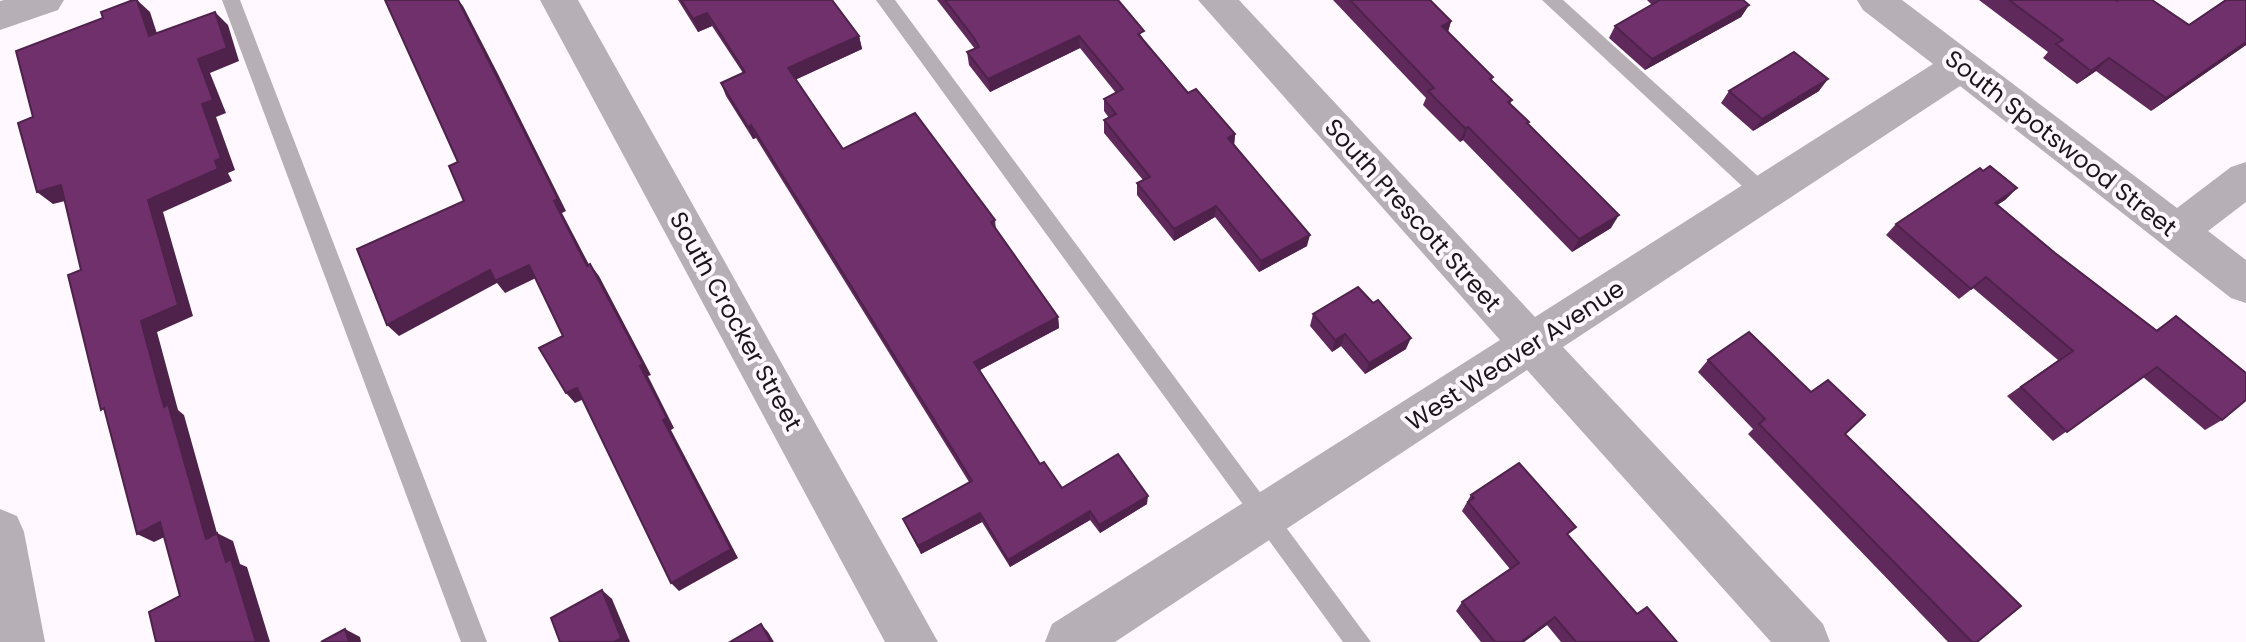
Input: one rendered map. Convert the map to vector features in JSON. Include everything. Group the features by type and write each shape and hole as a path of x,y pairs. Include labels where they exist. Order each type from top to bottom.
{"street":[{"path":"0,16 45,0"},
{"name":"South Crocker Street","path":"559,0 913,642"},
{"name":"South Prescott Street","path":"1217,0 1805,642"},
{"name":"South Spotswood Street","path":"1876,0 2246,285"},
{"name":"West Weaver Avenue","path":"1070,642 1960,66"},
{"path":"2176,232 2246,179"},
{"path":"0,532 20,642"}],"lane":[{"path":"231,0 474,642"},
{"path":"885,0 1358,642"},
{"path":"1551,0 1764,194"}],"building":[{"path":"137,0 149,36 215,12 227,48 198,59 213,100 202,104 221,158 215,161 218,169 148,200 178,305 141,321 164,407 168,404 206,539 217,533 226,562 231,559 256,642 156,642 149,612 180,596 160,522 137,534 104,408 101,410 68,275 81,270 61,185 37,192 18,123 33,117 16,51 103,18 101,12"},
{"path":"385,0 458,0 558,199 554,201 587,266 590,264 643,364 640,366 667,418 663,420 731,549 671,583 577,388 566,393 539,348 563,336 529,265 495,281 490,270 387,325 357,249 464,201 449,166 458,162"},
{"path":"681,0 832,0 859,36 788,68 843,149 915,113 995,220 991,222 1058,317 974,362 1040,464 1044,462 1062,488 1118,454 1148,496 1099,525 1090,511 1008,560 980,513 918,546 903,519 972,481 751,125 748,127 721,83 745,72 707,13 693,19"},
{"path":"945,0 1118,0 1144,31 1138,34 1188,93 1196,89 1235,134 1228,138 1310,235 1261,261 1216,206 1174,229 1137,183 1150,177 1104,120 1116,114 1104,99 1123,89 1079,36 988,79 967,52 979,47"},
{"path":"1350,0 1430,0 1451,21 1442,26 1493,77 1490,79 1512,100 1508,102 1619,215 1579,239 1428,91 1434,88"},
{"path":"1660,0 1743,0 1749,5 1652,59 1615,26"},
{"path":"2009,0 2152,0 2189,25 2226,0 2246,0 2246,42 2166,98 2109,58 2091,71 2056,44 2063,40"},
{"path":"1794,52 1828,79 1762,119 1729,91"},
{"path":"1990,166 2017,188 1995,203 2157,331 2176,316 2246,373 2246,400 2222,420 2157,367 2067,432 2021,387 2073,351 1986,277 1971,289 1896,224 1980,168 1983,171"},
{"path":"1358,287 1373,303 1378,300 1411,338 1369,363 1345,334 1335,340 1313,314"},
{"path":"1749,332 1811,392 1828,380 1865,415 1845,434 2021,606 1977,642 1972,642 1759,424 1765,419 1708,360"},
{"path":"1519,463 1576,527 1567,534 1637,614 1647,607 1677,642 1576,642 1555,617 1521,642 1495,642 1462,602 1519,563 1468,502 1474,498 1471,495"},
{"path":"602,590 621,638 614,642 560,642 551,618"},
{"path":"761,624 771,642 730,642"},
{"path":"345,629 349,642 321,642"}]}
